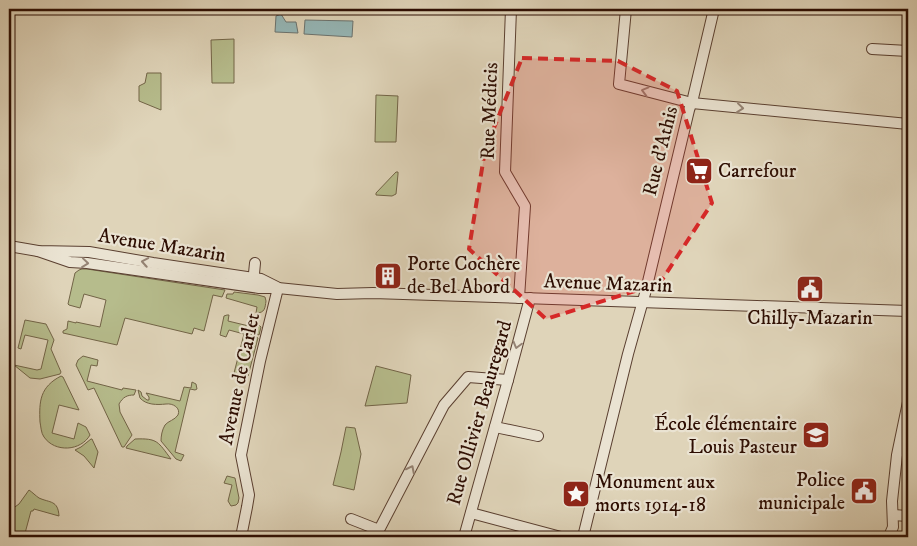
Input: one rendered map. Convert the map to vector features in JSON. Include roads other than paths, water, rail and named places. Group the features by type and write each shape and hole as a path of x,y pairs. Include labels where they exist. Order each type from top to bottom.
{"street":[{"name":"Rue Médicis","path":"511,9 505,172 525,206 524,298"},
{"path":"626,9 619,84 692,103 908,124"},
{"name":"Rue d'Athis","path":"583,537 714,9"},
{"path":"872,49 908,51"},
{"name":"Avenue Mazarin","path":"9,246 38,251 89,252 253,283 261,279 278,288 337,294 368,293 908,311"},
{"path":"253,283 255,263"},
{"name":"Avenue de Carlet","path":"241,537 249,495 241,455 278,288"},
{"name":"Rue Ollivier Beauregard","path":"464,537 508,380 524,298"},
{"path":"351,519 379,534 444,405 468,377 508,380"},
{"path":"891,537 890,534 893,527 892,501 897,455 908,402"},
{"path":"494,427 538,436"},
{"path":"470,513 561,537"},
{"path":"893,515 908,516"}],"water":[{"path":"281,14 286,22 296,22 298,33 275,32 276,16"},
{"path":"305,20 353,21 352,37 304,34"}],"place":[{"name":"Carrefour","path":"699,171"},
{"name":"Porte Cochère de Bel Abord","path":"388,276"},
{"name":"Chilly-Mazarin","path":"810,289"},
{"name":"École élémentaire Louis Pasteur","path":"816,435"},
{"name":"Police municipale","path":"864,491"},
{"name":"Monument aux morts 1914-18","path":"576,494"}]}
